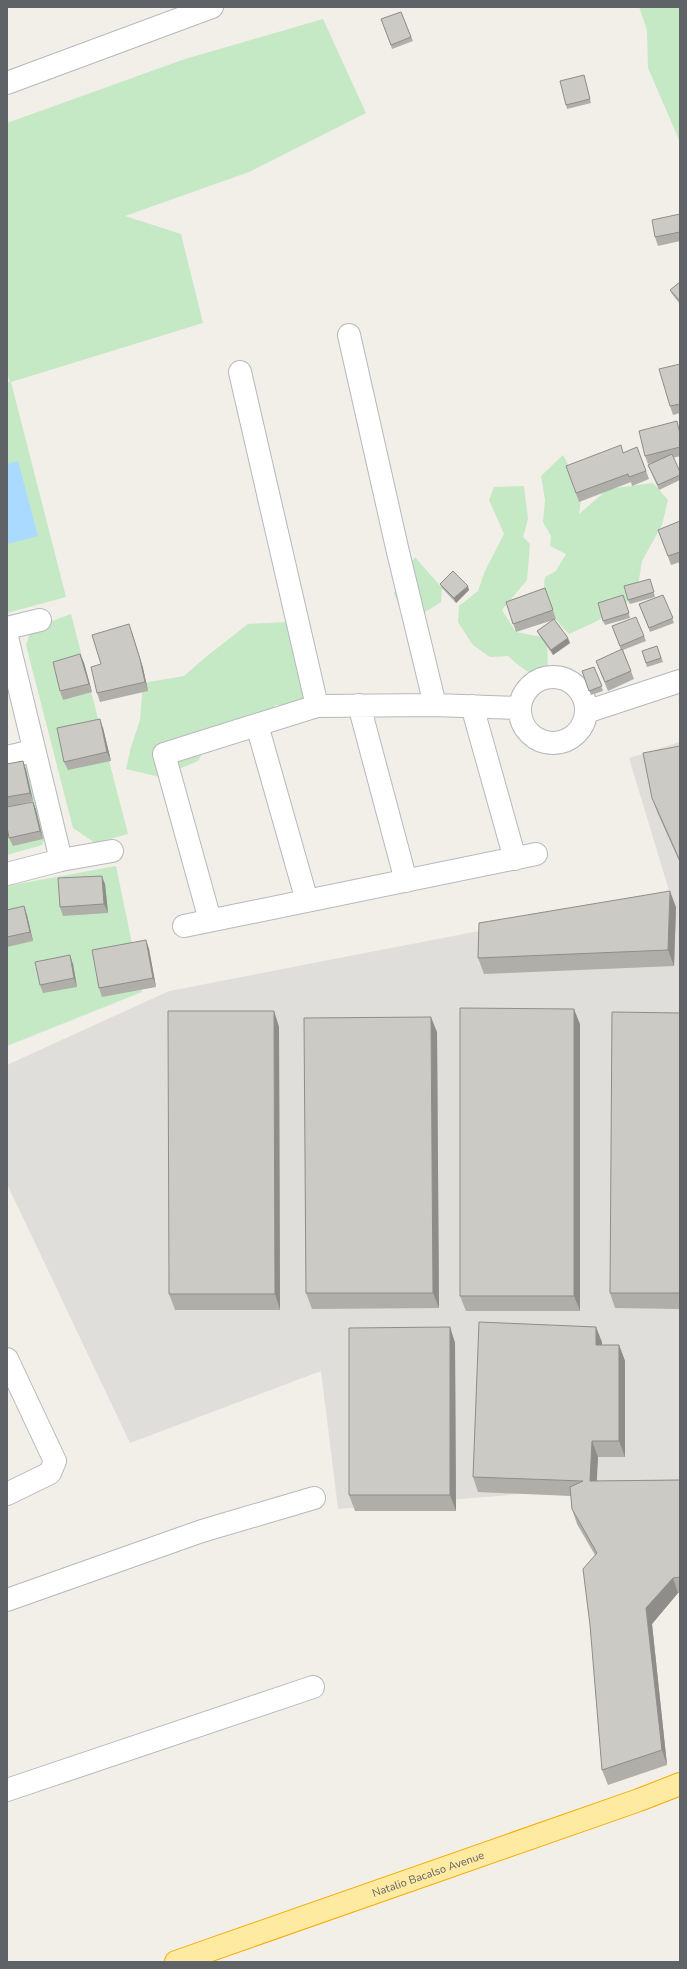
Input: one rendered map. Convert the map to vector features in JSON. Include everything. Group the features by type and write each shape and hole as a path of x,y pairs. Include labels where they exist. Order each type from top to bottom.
{"highway":[{"name":"Natalio Bacalso Avenue","path":"176,1962 680,1784"}],"street":[{"path":"7,83 212,7"},
{"path":"349,336 398,552 435,705"},
{"path":"240,372 316,706"},
{"path":"7,628 40,620"},
{"path":"7,637 61,860"},
{"path":"554,677 571,682 583,695 586,712 581,728 568,740 551,743 534,738 523,725 519,708 524,692 537,680 554,677"},
{"path":"586,712 680,681"},
{"path":"359,705 406,881"},
{"path":"210,920 164,754 316,706 435,705 519,708"},
{"path":"184,926 526,857 472,706"},
{"path":"257,725 307,901"},
{"path":"7,757 34,751"},
{"path":"7,874 61,860 112,851"},
{"path":"7,1359 56,1461 50,1473 7,1494"},
{"path":"7,1600 202,1531 314,1498"},
{"path":"7,1790 312,1687"}],"shaded area":[{"path":"680,742 680,1481 338,1509 321,1371 130,1443 7,1184 7,1065 169,991 670,894 629,758"}],"green space":[{"path":"639,7 680,7 680,142 648,68 647,30"},
{"path":"323,19 366,113 249,172 125,216 181,234 203,323 11,382 66,597 7,613 7,382 10,382 7,373 7,123 185,59"},
{"path":"563,455 582,491 579,514 608,489 653,483 668,500 662,525 642,561 636,597 595,622 569,634 553,615 547,601 544,585 545,577 556,571 566,554 550,546 551,536 543,522 545,500 541,476"},
{"path":"524,486 528,519 523,537 530,544 527,580 502,610 516,632 547,638 548,676 536,675 526,671 508,656 490,657 473,645 458,622 459,606 478,591 485,571 504,534 489,500 494,487"},
{"path":"415,557 442,588 441,602 406,624 394,593"},
{"path":"71,614 128,834 95,843 73,828 26,645 31,629"},
{"path":"305,621 306,706 275,705 248,738 212,737 198,761 160,777 126,769 131,747 140,720 143,683 184,676 248,624"},
{"path":"30,761 47,834 42,845 7,855 7,767"},
{"path":"116,866 142,992 7,1046 7,886"}],"water":[{"path":"18,461 38,536 7,544 7,464"}],"building":[{"path":"401,12 411,37 391,45 381,19"},
{"path":"584,75 590,99 566,105 560,81"},
{"path":"680,214 680,232 655,237 652,220"},
{"path":"680,282 680,301 670,290"},
{"path":"680,364 680,404 670,406 659,369"},
{"path":"677,421 680,434 680,447 645,456 639,431"},
{"path":"621,445 623,453 637,447 646,471 629,477 628,474 576,493 566,466"},
{"path":"672,454 680,475 658,485 648,465"},
{"path":"680,521 680,552 668,556 658,530"},
{"path":"453,571 468,586 454,598 440,584"},
{"path":"650,579 654,592 628,600 624,586"},
{"path":"545,588 553,610 513,624 506,602"},
{"path":"623,595 629,613 603,621 598,603"},
{"path":"663,595 673,618 649,628 639,604"},
{"path":"636,617 644,636 620,646 612,626"},
{"path":"554,619 568,638 551,650 537,631"},
{"path":"129,624 140,659 145,682 97,693 91,667 101,664 92,635"},
{"path":"657,646 661,658 646,663 642,651"},
{"path":"622,649 631,671 605,682 596,661"},
{"path":"80,654 89,684 60,691 53,662"},
{"path":"594,667 602,686 589,691 582,671"},
{"path":"100,719 107,752 64,762 57,728"},
{"path":"680,746 680,861 652,798 643,753"},
{"path":"23,761 30,793 7,797 7,764"},
{"path":"33,802 40,831 9,838 7,827 7,807"},
{"path":"102,876 104,904 60,907 58,878"},
{"path":"670,891 668,950 478,958 479,923"},
{"path":"24,906 30,932 7,937 7,910"},
{"path":"146,940 153,978 99,988 92,950"},
{"path":"70,955 74,978 40,985 35,962"},
{"path":"460,1008 574,1009 574,1296 460,1296"},
{"path":"168,1011 274,1011 275,1294 169,1294"},
{"path":"612,1012 680,1013 680,1293 610,1293"},
{"path":"431,1017 433,1293 306,1293 304,1018"},
{"path":"479,1322 596,1327 596,1345 619,1345 619,1441 592,1441 590,1481 680,1480 680,1577 673,1578 646,1608 662,1750 602,1770 590,1625 583,1569 597,1553 572,1509 570,1487 583,1481 473,1477"},
{"path":"450,1327 450,1495 349,1495 349,1328"}]}
